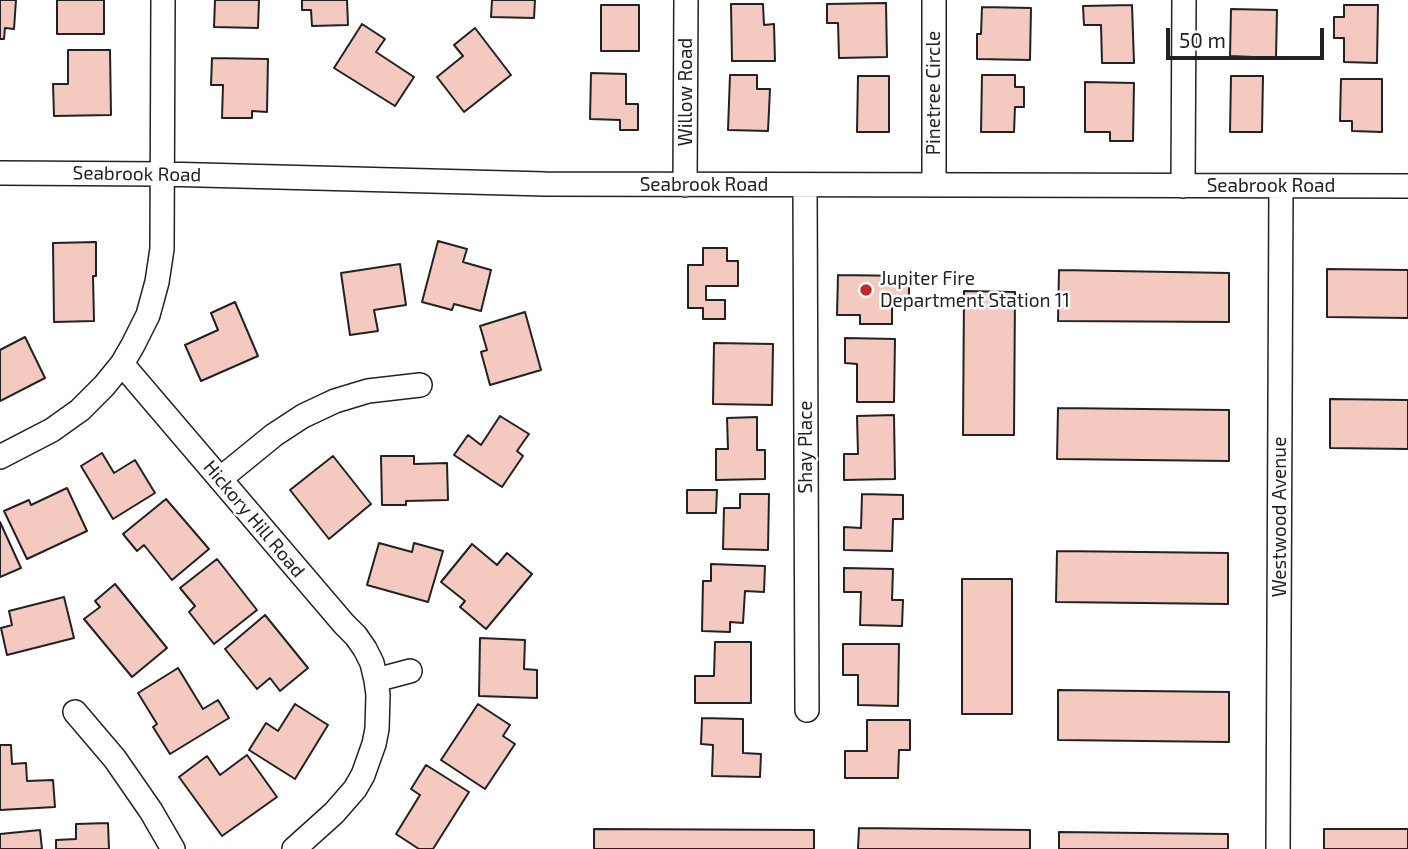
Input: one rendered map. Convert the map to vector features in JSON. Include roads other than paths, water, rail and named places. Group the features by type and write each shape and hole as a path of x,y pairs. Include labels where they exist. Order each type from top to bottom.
{"street":[{"path":"0,457 52,430 80,410 122,364 148,315 162,249 163,0"},
{"name":"Willow Road","path":"685,185 686,0"},
{"name":"Pinetree Circle","path":"934,0 934,185"},
{"path":"1183,186 1184,0"},
{"name":"Seabrook Road","path":"0,173 163,174 449,183 1408,186"},
{"name":"Shay Place","path":"805,185 807,710"},
{"name":"Westwood Avenue","path":"1278,849 1280,186"},
{"name":"Hickory Hill Road","path":"122,364 356,636 372,663 377,695 376,729 374,744 363,775 355,789 334,813 294,849"},
{"path":"220,479 274,435 303,416 335,401 368,391 420,385"},
{"path":"376,680 410,671"},
{"path":"75,712 115,759 173,849"}],"place":[{"name":"Jupiter Fire Department Station 11","path":"866,290"}]}
